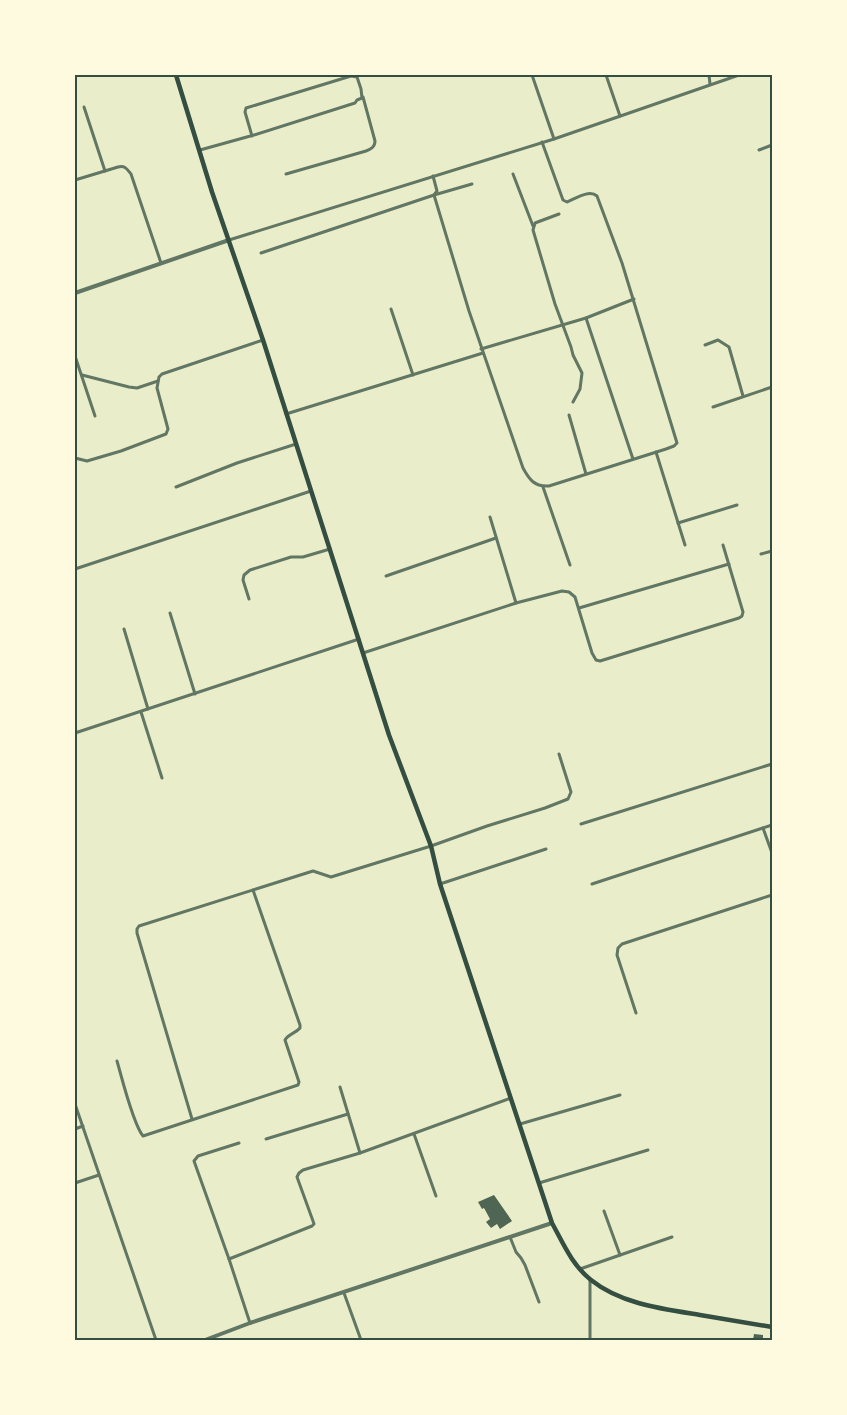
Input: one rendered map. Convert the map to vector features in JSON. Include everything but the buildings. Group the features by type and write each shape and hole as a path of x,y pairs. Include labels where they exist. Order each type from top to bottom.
{"main road":[{"path":"176,75 212,192 263,340 389,735 432,846 440,884 552,1223 571,1259 580,1269 604,1289 618,1296 644,1304 772,1327"}],"street":[{"path":"532,75 554,139"},
{"path":"606,75 620,116"},
{"path":"709,75 710,84"},
{"path":"75,293 229,240 554,139 738,75"},
{"path":"252,136 245,112 246,108 351,76 357,77 375,141 374,147 286,174"},
{"path":"200,150 252,136 355,103 362,98 361,89"},
{"path":"84,107 105,171"},
{"path":"433,176 437,191 434,195 468,311 523,468 529,479 543,487 549,486 674,446 677,442 634,299 597,196 594,193 590,193 567,202 563,200 542,142"},
{"path":"759,150 772,145"},
{"path":"75,180 122,166 126,167 131,174 161,263"},
{"path":"514,174 533,226 562,324 575,361 582,373 580,389 573,402"},
{"path":"261,253 472,184"},
{"path":"533,226 559,214"},
{"path":"482,348 586,318 634,299"},
{"path":"391,309 413,375"},
{"path":"586,318 633,459"},
{"path":"75,458 87,461 131,448 166,434 168,429 158,388 159,377 162,374 263,340"},
{"path":"706,345 718,340 728,347 743,396"},
{"path":"286,414 483,354"},
{"path":"75,356 95,416"},
{"path":"82,375 129,388 136,388 158,381"},
{"path":"713,407 772,387"},
{"path":"569,415 586,474"},
{"path":"176,488 237,463 296,444"},
{"path":"656,452 684,545"},
{"path":"543,487 570,565"},
{"path":"75,569 311,491"},
{"path":"678,523 737,505"},
{"path":"490,517 516,603"},
{"path":"386,576 496,538"},
{"path":"364,653 516,603 562,591 569,592 575,597 592,653 596,660 600,662 742,616 743,612 723,545"},
{"path":"249,599 243,580 244,575 250,570 291,557 303,557 330,549"},
{"path":"761,554 772,551"},
{"path":"579,608 729,564"},
{"path":"170,612 196,694"},
{"path":"124,629 148,709"},
{"path":"75,733 359,639"},
{"path":"141,712 162,778"},
{"path":"192,1119 142,951 136,929 138,926 314,871 331,877 432,846 568,799 571,792 559,754"},
{"path":"581,824 772,764"},
{"path":"592,884 772,825"},
{"path":"763,828 772,853"},
{"path":"440,884 546,849"},
{"path":"117,1061 134,1117 143,1136 298,1085 299,1082 285,1040 286,1037 297,1032 300,1025 253,890"},
{"path":"636,1013 617,955 618,948 622,944 772,895"},
{"path":"340,1087 360,1153"},
{"path":"520,1124 620,1095"},
{"path":"229,1259 312,1226 313,1221 297,1177 299,1172 360,1153 511,1098"},
{"path":"75,1104 156,1340"},
{"path":"266,1139 348,1114"},
{"path":"75,1129 83,1126"},
{"path":"414,1134 436,1196"},
{"path":"239,1143 198,1156 194,1161 250,1323"},
{"path":"539,1183 648,1150"},
{"path":"75,1183 99,1175"},
{"path":"604,1211 620,1255"},
{"path":"205,1340 250,1323 552,1223"},
{"path":"510,1237 516,1252 525,1265 538,1302"},
{"path":"580,1269 672,1237"},
{"path":"590,1279 590,1340"},
{"path":"344,1293 361,1340"}]}
